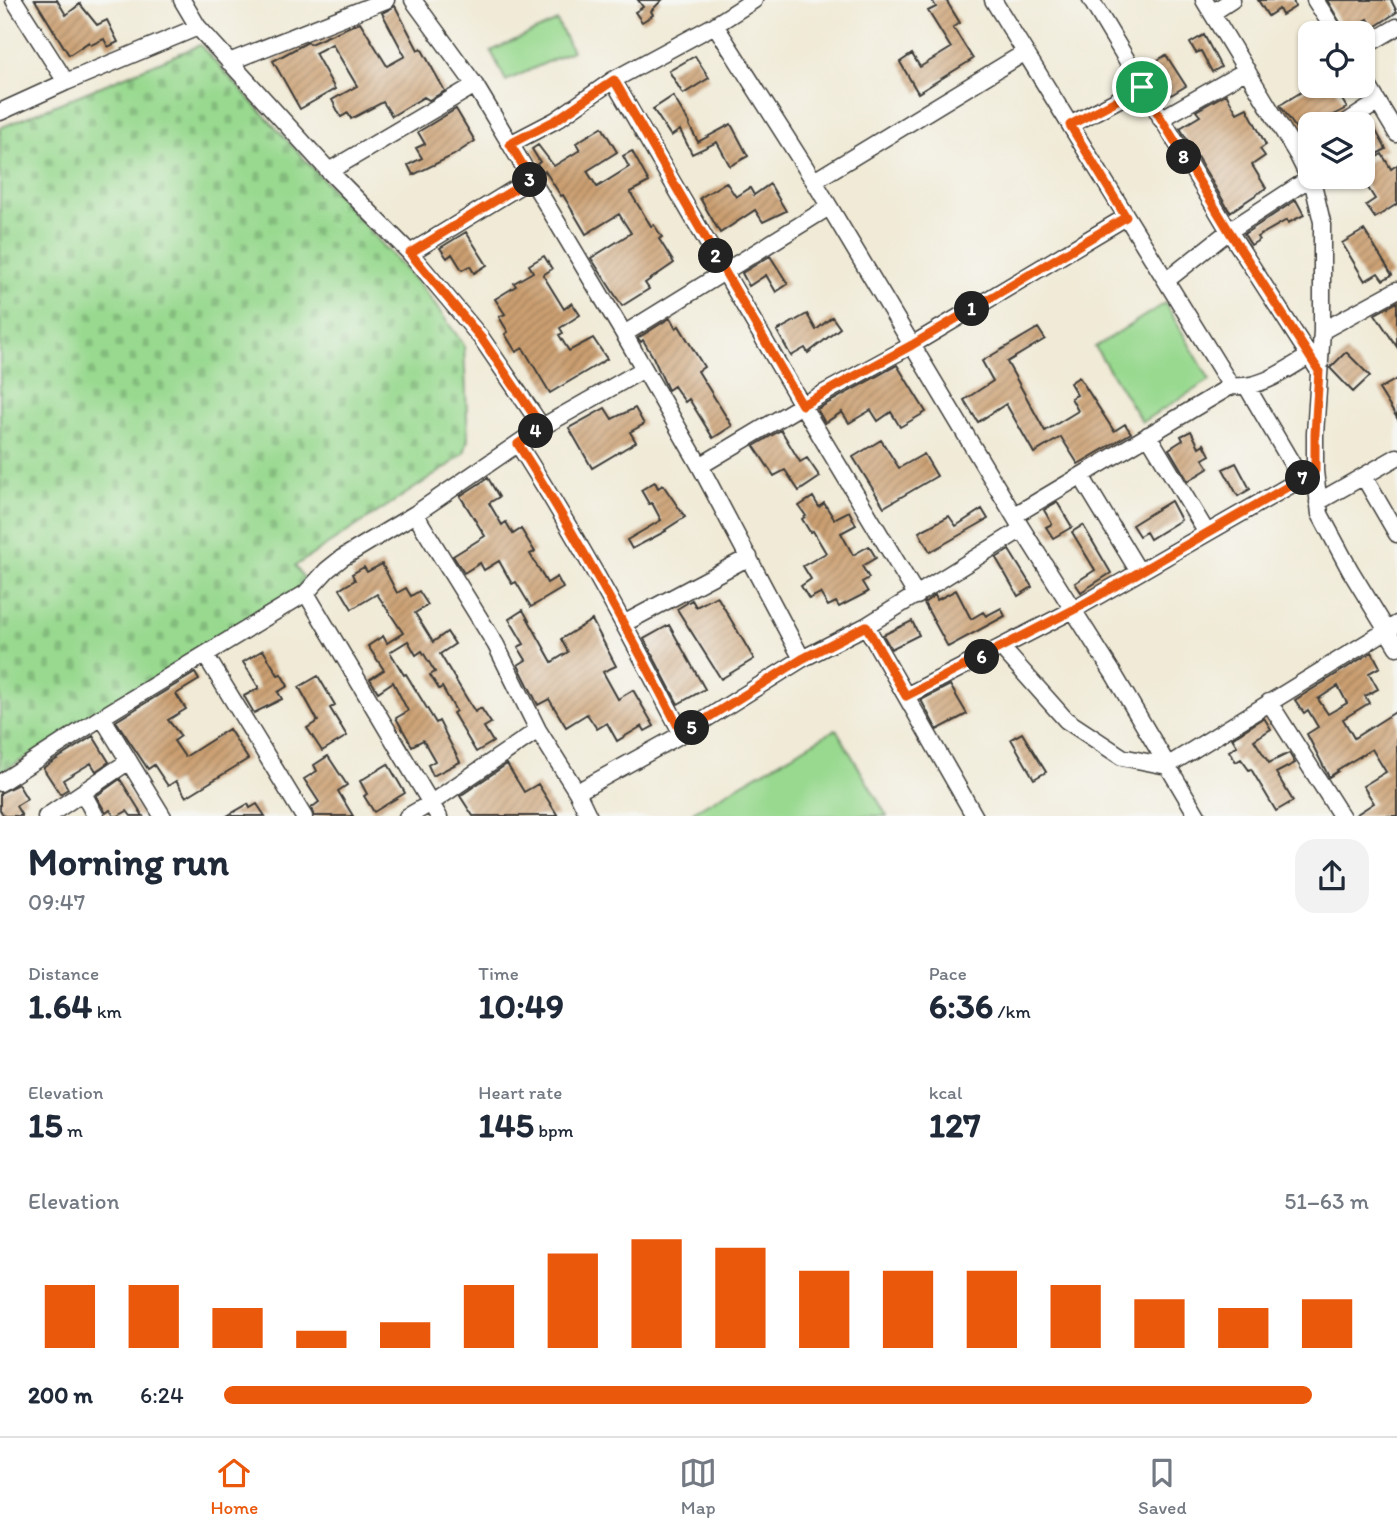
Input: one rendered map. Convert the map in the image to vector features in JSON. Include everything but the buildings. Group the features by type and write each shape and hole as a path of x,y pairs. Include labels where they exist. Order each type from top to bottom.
{"street":[{"path":"14,0 66,82"},
{"path":"182,0 198,27 229,62 329,171 410,253 482,339 542,427"},
{"path":"229,62 386,0"},
{"path":"413,0 475,85 624,334 700,466 802,659"},
{"path":"510,144 556,120 614,80 715,25 754,0"},
{"path":"993,0 1167,280 1239,387 1308,475 1329,534 1392,627 1397,647"},
{"path":"1091,0 1229,231 1319,371"},
{"path":"1232,0 1208,6 1247,70 1298,142"},
{"path":"1315,0 1328,21"},
{"path":"715,25 814,181 1018,522 1075,609 1197,816"},
{"path":"0,112 198,27"},
{"path":"1375,40 1397,27"},
{"path":"814,181 1024,53"},
{"path":"1161,119 1247,70"},
{"path":"614,80 916,596"},
{"path":"329,171 475,85"},
{"path":"1070,125 1142,87"},
{"path":"1375,93 1387,109 1397,134"},
{"path":"410,253 531,179"},
{"path":"1167,280 1229,231 1298,186"},
{"path":"1308,475 1315,434 1322,331 1322,222 1314,189"},
{"path":"624,334 829,206"},
{"path":"700,466 802,405 912,345 1126,217"},
{"path":"1322,331 1397,290"},
{"path":"577,792 682,734 802,659 916,596 1081,475 1148,435 1239,387 1262,383 1309,356"},
{"path":"0,783 102,717 306,593 342,558 415,513 542,427 644,369"},
{"path":"1148,435 1207,533"},
{"path":"518,444 560,510 625,623 682,734"},
{"path":"1318,502 1397,457"},
{"path":"1081,475 1139,572"},
{"path":"906,696 1075,609 1308,475"},
{"path":"1364,477 1397,534"},
{"path":"415,513 496,645 538,730 577,792 589,816"},
{"path":"625,623 749,557"},
{"path":"306,593 435,810"},
{"path":"866,626 974,816"},
{"path":"1000,647 1066,720 1122,757 1167,766 1392,627"},
{"path":"206,656 303,816"},
{"path":"1269,702 1341,816"},
{"path":"102,717 162,816"},
{"path":"411,816 435,810 538,730"},
{"path":"48,816 129,761"},
{"path":"83,793 95,816"}],"green space":[{"path":"557,21 572,51 506,81 491,51"},
{"path":"200,45 424,290 464,345 468,440 464,453 447,467 295,566 309,585 0,773 0,128"},
{"path":"1165,303 1210,380 1142,422 1095,347"},
{"path":"836,729 887,816 696,816 693,812"}],"route":[{"path":"614,80 802,405 912,345 1126,217 1070,125 1142,87 1229,231 1319,371 1315,471 1075,609 906,696 866,626 802,659 682,734 625,623 560,510 518,444 542,427 482,339 410,253 531,179 510,144 556,120 614,80"}]}
